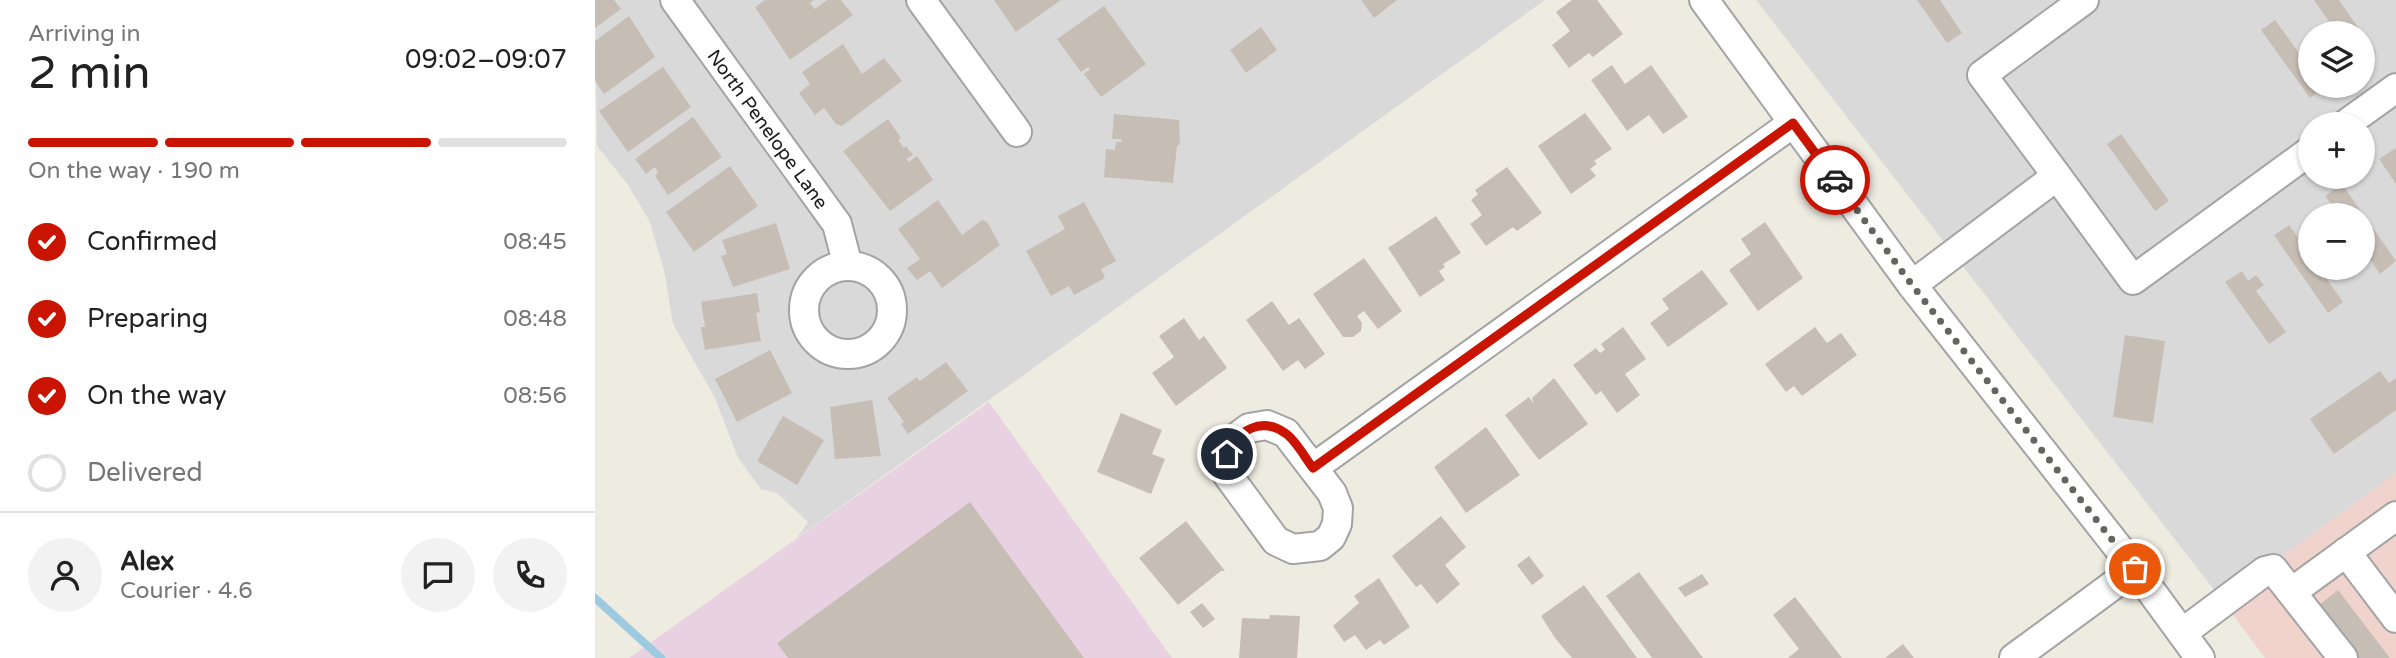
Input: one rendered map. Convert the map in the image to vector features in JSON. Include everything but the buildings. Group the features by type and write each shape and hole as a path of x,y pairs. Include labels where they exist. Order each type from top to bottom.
{"street":[{"name":"North Penelope Lane","path":"675,0 837,224 848,266"},
{"path":"921,0 1017,132"},
{"path":"1704,0 1912,285 2135,569 2200,658"},
{"path":"2084,0 1982,75 2133,280 2298,160"},
{"path":"2363,112 2396,88"},
{"path":"1313,468 1793,123"},
{"path":"1912,285 2057,176"},
{"path":"1267,425 1286,433 1313,468 1332,493 1338,508 1337,524 1331,537 1320,546 1293,549 1276,541 1227,474 1227,454 1233,440 1249,428 1267,425"},
{"path":"2293,591 2396,516"},
{"path":"2346,552 2396,618"},
{"path":"2014,658 2135,569"},
{"path":"2182,633 2265,571 2273,569 2293,591 2343,658"}],"shaded area":[{"path":"595,0 1545,0 797,538 808,522 777,493 761,489 738,458 715,398 673,324 664,270 649,220 628,185 597,146"},
{"path":"1756,0 2396,0 2396,473 2222,600"},
{"path":"989,402 1172,658 629,658"},
{"path":"2396,473 2396,658 2265,658 2222,600"}],"waterway":[{"path":"595,598 661,658"}],"way so far":[{"path":"1835,180 1912,285 2135,569"}],"route":[{"path":"1227,454 1233,440 1249,428 1267,425 1286,433 1313,468 1793,123 1835,180"}]}
